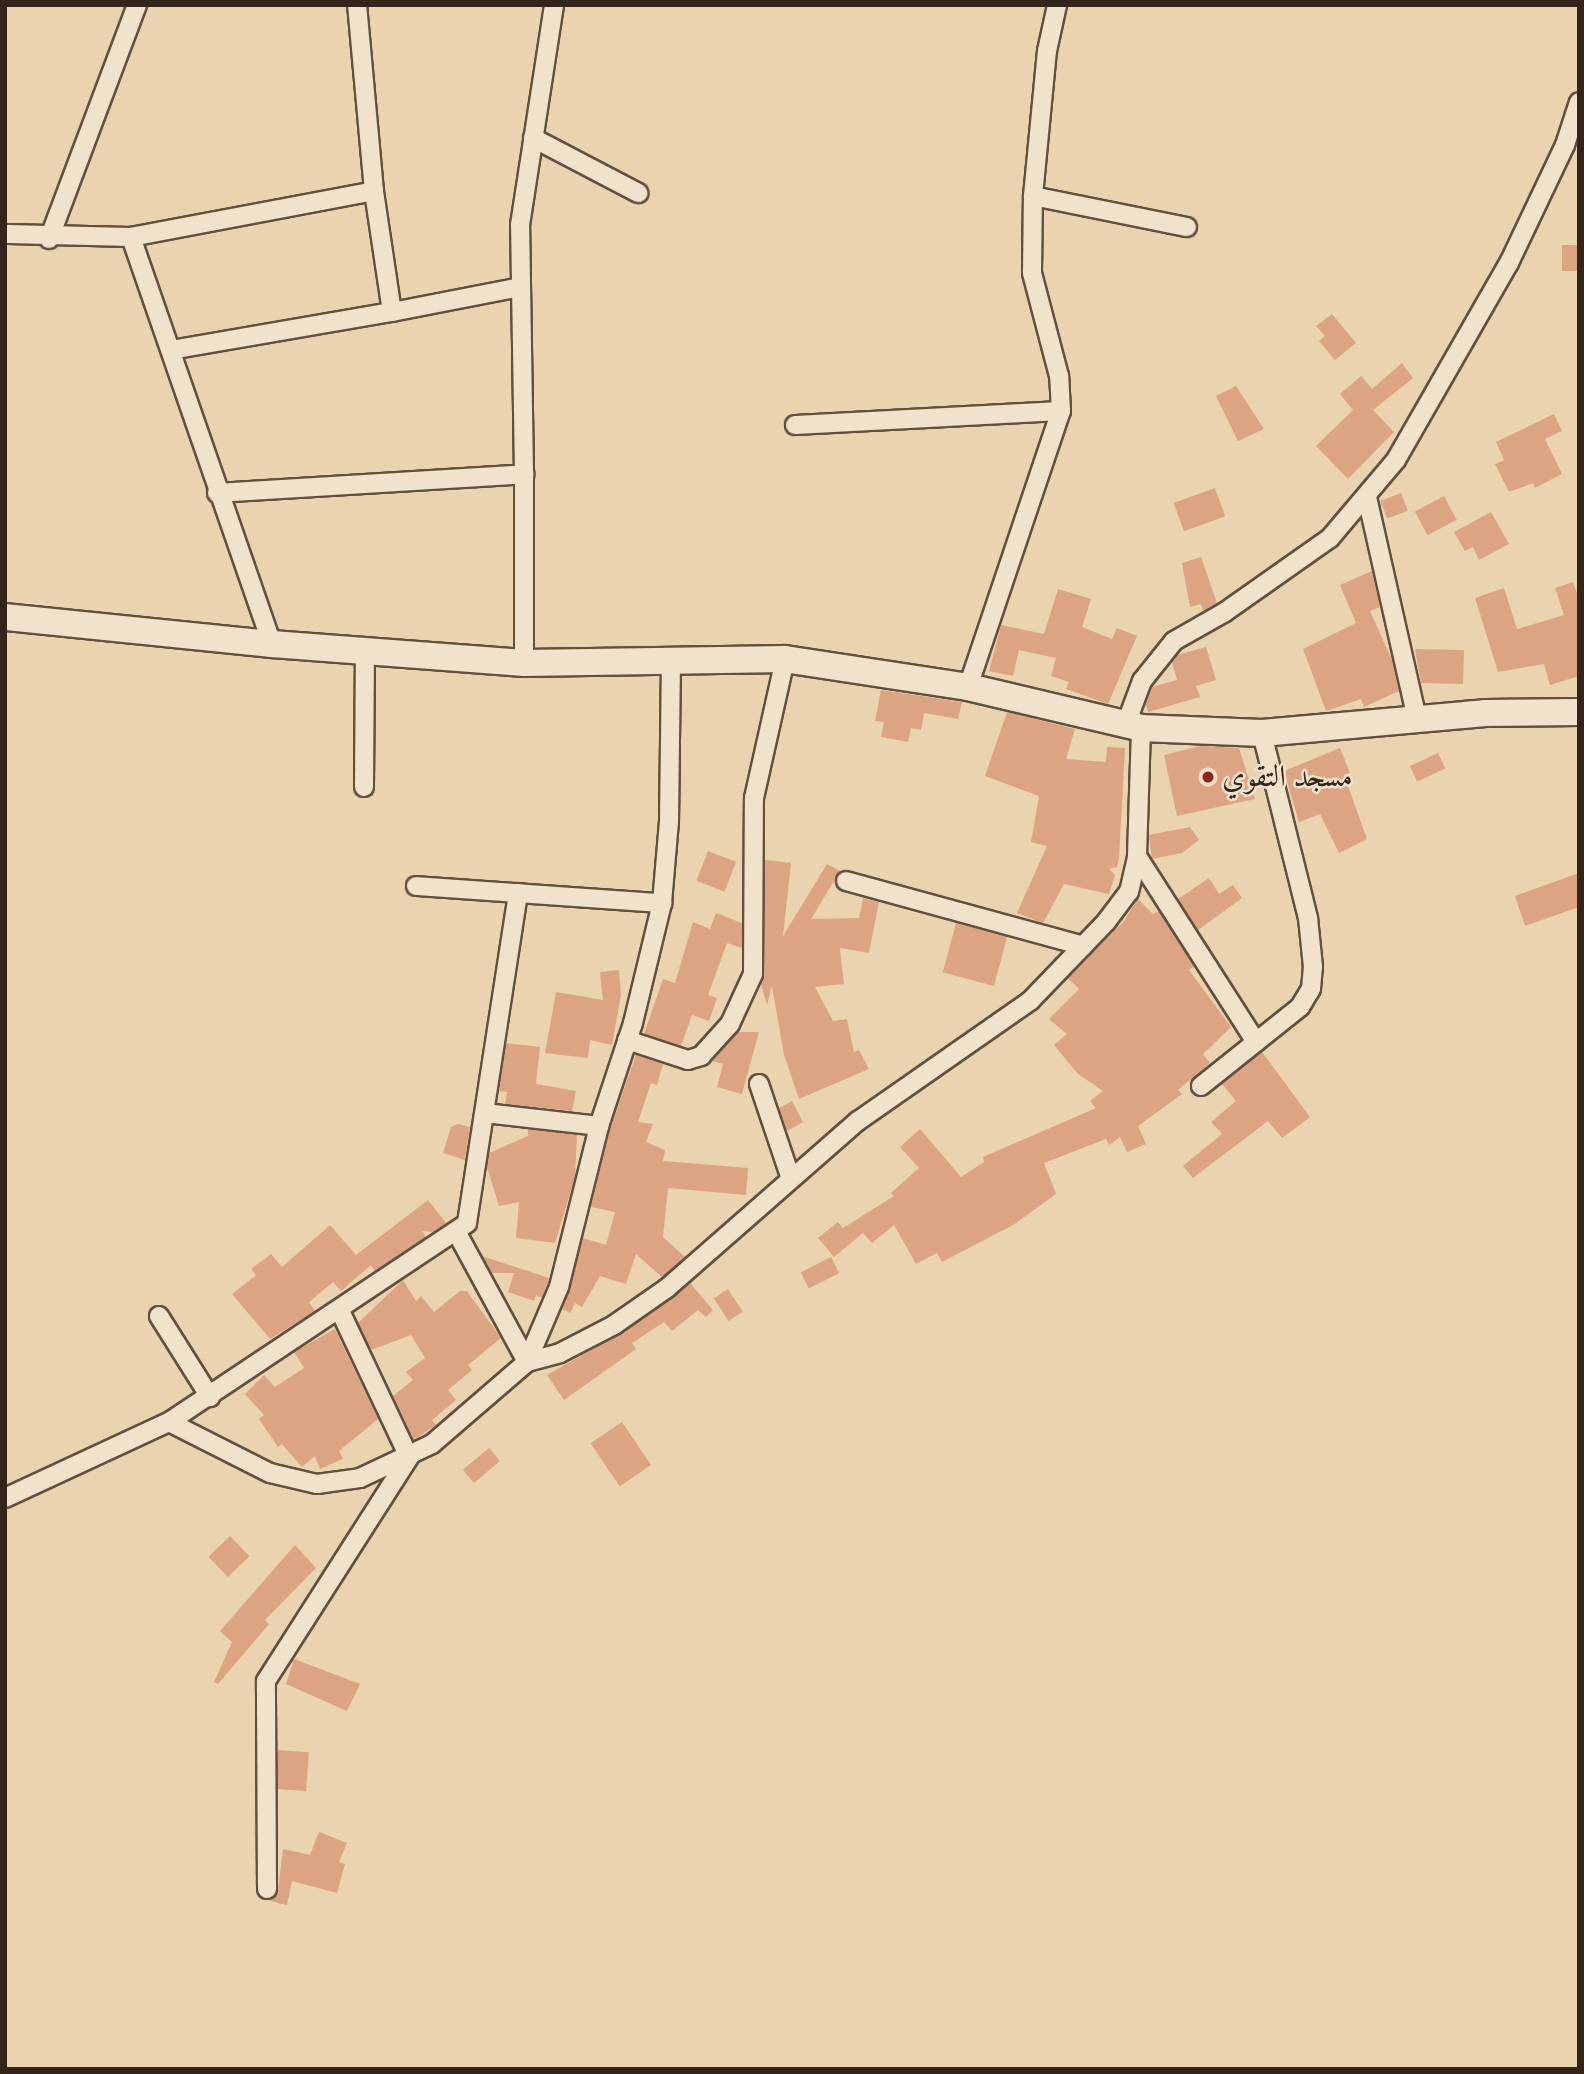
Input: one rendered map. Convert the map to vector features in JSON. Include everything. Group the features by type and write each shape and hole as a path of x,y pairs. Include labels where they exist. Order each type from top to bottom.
{"main road":[{"path":"5,617 272,644 524,663 785,659 968,687 1134,726 1262,733 1417,719 1579,712"}],"street":[{"path":"49,239 137,5"},
{"path":"357,5 374,191 392,312"},
{"path":"524,663 520,225 554,5"},
{"path":"968,687 1061,411 1059,376 1032,273 1033,196 1047,51 1057,5"},
{"path":"527,1362 560,1353 614,1325 667,1288 790,1176 858,1121 1030,1001 1083,946 1129,892 1137,856 1134,726 1142,681 1174,641 1225,612 1330,538 1367,498 1396,460 1509,263 1565,145 1579,102"},
{"path":"533,138 638,193"},
{"path":"5,234 49,239 131,237 374,191"},
{"path":"1033,196 1187,227"},
{"path":"131,237 217,493 272,644"},
{"path":"171,350 521,287"},
{"path":"794,425 1061,411"},
{"path":"217,493 524,474"},
{"path":"1367,498 1417,719"},
{"path":"363,787 365,650"},
{"path":"627,1040 688,1060 701,1056 730,1024 753,974 754,798 785,659"},
{"path":"169,1422 270,1473 317,1485 360,1478 409,1457 474,1411 527,1362 559,1287 598,1126 627,1040 662,902 669,822 671,661"},
{"path":"1201,1086 1300,1007 1311,989 1314,967 1308,918 1262,733"},
{"path":"1137,856 1256,1042"},
{"path":"846,881 1083,946"},
{"path":"416,886 662,902"},
{"path":"5,1498 169,1422 457,1233 470,1213 518,893"},
{"path":"759,1084 790,1176"},
{"path":"485,1113 598,1126"},
{"path":"457,1233 527,1362"},
{"path":"340,1311 409,1457"},
{"path":"159,1316 210,1397"},
{"path":"267,1889 266,1681 409,1457"}],"building":[{"path":"1562,245 1579,245 1579,271 1562,271"},
{"path":"1332,314 1356,343 1335,360 1319,341 1325,336 1316,326"},
{"path":"1402,363 1413,378 1373,410 1394,432 1348,479 1316,446 1353,410 1340,394 1361,376 1372,389"},
{"path":"1236,386 1264,429 1238,441 1216,396"},
{"path":"1554,414 1562,431 1545,439 1562,474 1535,488 1533,483 1509,492 1495,464 1504,460 1496,442"},
{"path":"1215,488 1225,516 1184,531 1174,503"},
{"path":"1401,493 1408,511 1387,519 1380,501"},
{"path":"1444,496 1457,520 1428,535 1415,511"},
{"path":"1491,512 1509,544 1479,560 1473,547 1465,551 1454,532"},
{"path":"1201,557 1217,603 1203,611 1201,604 1190,607 1182,563"},
{"path":"1372,571 1380,607 1370,611 1392,660 1399,691 1364,707 1361,699 1326,711 1303,649 1356,623 1340,585"},
{"path":"1573,582 1579,599 1579,676 1550,685 1544,664 1498,672 1475,598 1504,588 1517,629 1564,615 1555,588"},
{"path":"1058,589 1091,599 1082,627 1112,639 1117,628 1137,636 1108,704 1066,689 1069,682 1051,676 1056,658 1019,650 1013,676 989,671 1001,625 1044,634"},
{"path":"1206,647 1216,680 1196,686 1200,697 1148,712 1146,704 1152,687 1177,680 1172,662 1177,655"},
{"path":"1415,649 1464,650 1463,684 1421,683"},
{"path":"881,690 962,702 958,719 924,713 921,730 911,728 908,742 881,737 884,722 875,721"},
{"path":"1007,712 1075,729 1066,759 1106,762 1107,747 1125,748 1119,858 1117,867 1109,869 1115,875 1109,894 1064,884 1043,923 1017,913 1047,846 1031,842 1039,796 985,776"},
{"name":"مسجد التقوي","path":"1201,746 1239,748 1255,799 1177,816 1164,755"},
{"path":"1340,748 1350,773 1344,775 1367,839 1339,853 1320,814 1299,822 1284,771"},
{"path":"1438,753 1445,768 1417,782 1410,766"},
{"path":"1190,827 1199,840 1182,853 1152,859 1149,835"},
{"path":"708,851 736,862 725,892 697,881"},
{"path":"765,860 791,863 783,936 827,864 840,871 811,919 859,918 863,898 879,902 869,953 840,948 844,984 815,987 833,1021 847,1019 854,1052 859,1050 869,1069 799,1099 784,1055 772,986 767,1005 761,985"},
{"path":"1579,873 1579,907 1525,926 1515,896"},
{"path":"1209,878 1219,894 1233,885 1242,898 1198,930 1178,899"},
{"path":"1138,899 1153,914 1159,911 1194,966 1189,970 1231,1027 1203,1054 1210,1063 1178,1090 1182,1094 1138,1126 1146,1144 1127,1152 1120,1137 1109,1145 1106,1139 1044,1163 1056,1194 1013,1225 942,1262 937,1253 916,1264 894,1225 872,1243 863,1233 834,1257 818,1238 838,1222 843,1228 894,1196 891,1193 919,1168 900,1147 920,1129 961,1177 984,1162 983,1157 1096,1108 1090,1101 1103,1091 1078,1074 1054,1045 1067,1034 1049,1019 1079,989 1068,978 1124,921"},
{"path":"716,913 742,923 742,948 727,943 708,995 717,998 709,1021 692,1015 681,1046 644,1034 663,979 675,983 693,922 710,929"},
{"path":"956,923 1007,937 994,986 943,972"},
{"path":"619,970 621,995 612,1045 590,1040 588,1058 545,1053 556,992 603,1000 600,972"},
{"path":"738,1032 759,1032 742,1094 717,1087 723,1064 712,1061"},
{"path":"506,1043 540,1047 536,1084 576,1091 572,1111 505,1104 507,1092 499,1091"},
{"path":"1262,1052 1310,1117 1282,1138 1268,1121 1193,1178 1183,1166 1222,1134 1211,1122 1236,1101 1222,1084"},
{"path":"636,1055 663,1064 657,1085 651,1083 638,1122 653,1124 646,1142 665,1150 663,1161 748,1168 746,1195 668,1188 663,1237 685,1257 662,1277 636,1254 626,1284 600,1276 582,1307 575,1303 570,1313 562,1309 583,1238 606,1245 615,1212 591,1207 610,1129"},
{"path":"792,1101 803,1122 787,1131 779,1108"},
{"path":"458,1124 470,1127 465,1160 443,1153 451,1127"},
{"path":"528,1129 577,1135 575,1177 555,1243 516,1238 519,1202 499,1206 487,1167 489,1153 528,1136"},
{"path":"428,1200 446,1223 433,1232 422,1231 426,1237 375,1271 371,1265 341,1291 333,1282 309,1302 315,1311 270,1339 232,1294 256,1275 251,1269 271,1254 282,1267 330,1225 356,1255"},
{"path":"482,1256 549,1278 542,1298 536,1295 534,1301 508,1292 514,1273 492,1273"},
{"path":"831,1257 839,1273 809,1288 801,1272"},
{"path":"403,1280 416,1301 421,1296 434,1312 460,1291 467,1291 501,1338 468,1365 472,1370 448,1390 456,1400 432,1420 436,1425 414,1440 393,1396 413,1380 406,1372 425,1358 411,1335 371,1350 358,1323"},
{"path":"690,1283 713,1310 706,1317 698,1310 672,1331 664,1322 632,1343 636,1349 564,1400 547,1375 620,1334"},
{"path":"728,1289 743,1312 728,1321 714,1298"},
{"path":"335,1329 378,1419 339,1451 343,1459 320,1469 315,1456 302,1467 282,1444 278,1447 259,1419 264,1415 245,1394 264,1375 275,1387 304,1368 294,1352"},
{"path":"622,1422 651,1465 620,1486 590,1443"},
{"path":"489,1448 500,1461 474,1483 463,1470"},
{"path":"230,1536 249,1556 228,1577 208,1557"},
{"path":"295,1545 316,1568 265,1620 269,1624 218,1684 214,1682 232,1642 220,1631"},
{"path":"294,1659 360,1684 347,1711 286,1684"},
{"path":"278,1750 309,1752 306,1791 275,1789"},
{"path":"319,1832 347,1843 339,1862 345,1864 337,1893 292,1881 287,1905 270,1901 278,1890 283,1849 310,1855"}],"place":[{"name":"مسجد التقوي","path":"1208,777"}]}
